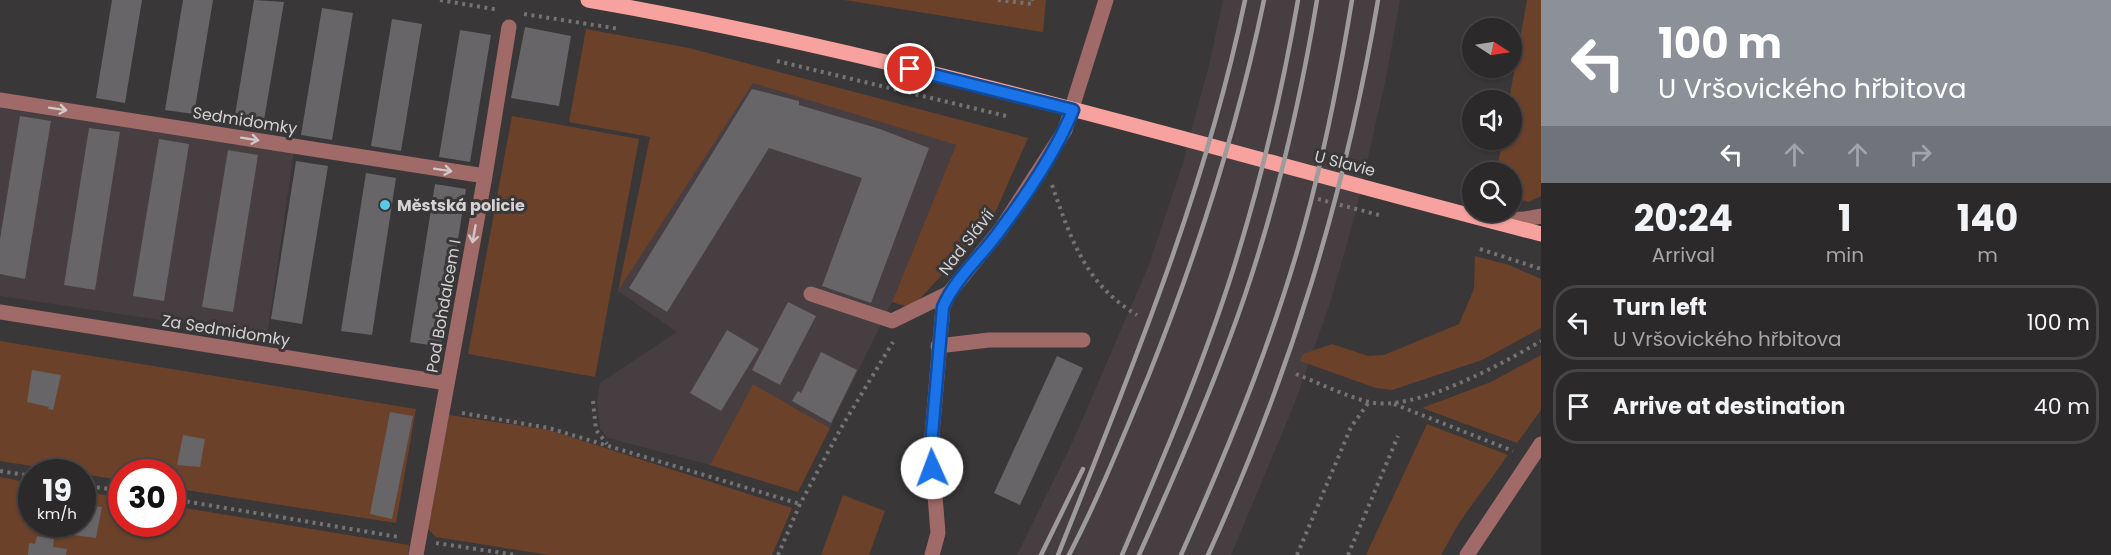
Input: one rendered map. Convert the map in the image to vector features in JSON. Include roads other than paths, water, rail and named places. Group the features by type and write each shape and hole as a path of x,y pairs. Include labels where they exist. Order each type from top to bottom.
{"main road":[{"name":"U Slavie","path":"588,0 707,21 1073,110 1462,214"},
{"name":"U Slavie","path":"1491,222 1541,244"},
{"name":"U Slavie","path":"1494,222 1541,234"}],"street":[{"name":"Nad Slávií","path":"932,555 938,533 931,446 943,307 949,293 1001,229 1065,130 1106,0"},
{"name":"Pod Bohdalcem I","path":"418,547 485,176 509,27"},
{"name":"Sedmidomky","path":"0,100 485,176"},
{"path":"1522,219 1541,216"},
{"path":"811,294 892,321 949,293"},
{"name":"Za Sedmidomky","path":"0,312 447,383"},
{"path":"938,346 989,340 1083,340"},
{"path":"1467,555 1541,444"}],"railway":[{"path":"1058,555 1164,282 1209,143 1245,0"},
{"path":"1069,555 1120,444 1183,284 1228,144 1264,0"},
{"path":"1122,555 1195,378 1233,270 1270,136 1298,0"},
{"path":"1139,555 1208,394 1244,299 1270,215 1292,129 1317,0"},
{"path":"1181,555 1254,381 1299,247 1323,151 1352,0"},
{"path":"1208,555 1265,420 1311,283 1349,144 1378,0"},
{"path":"1041,555 1083,469"}],"place":[{"name":"Městská policie","path":"385,205"}]}
